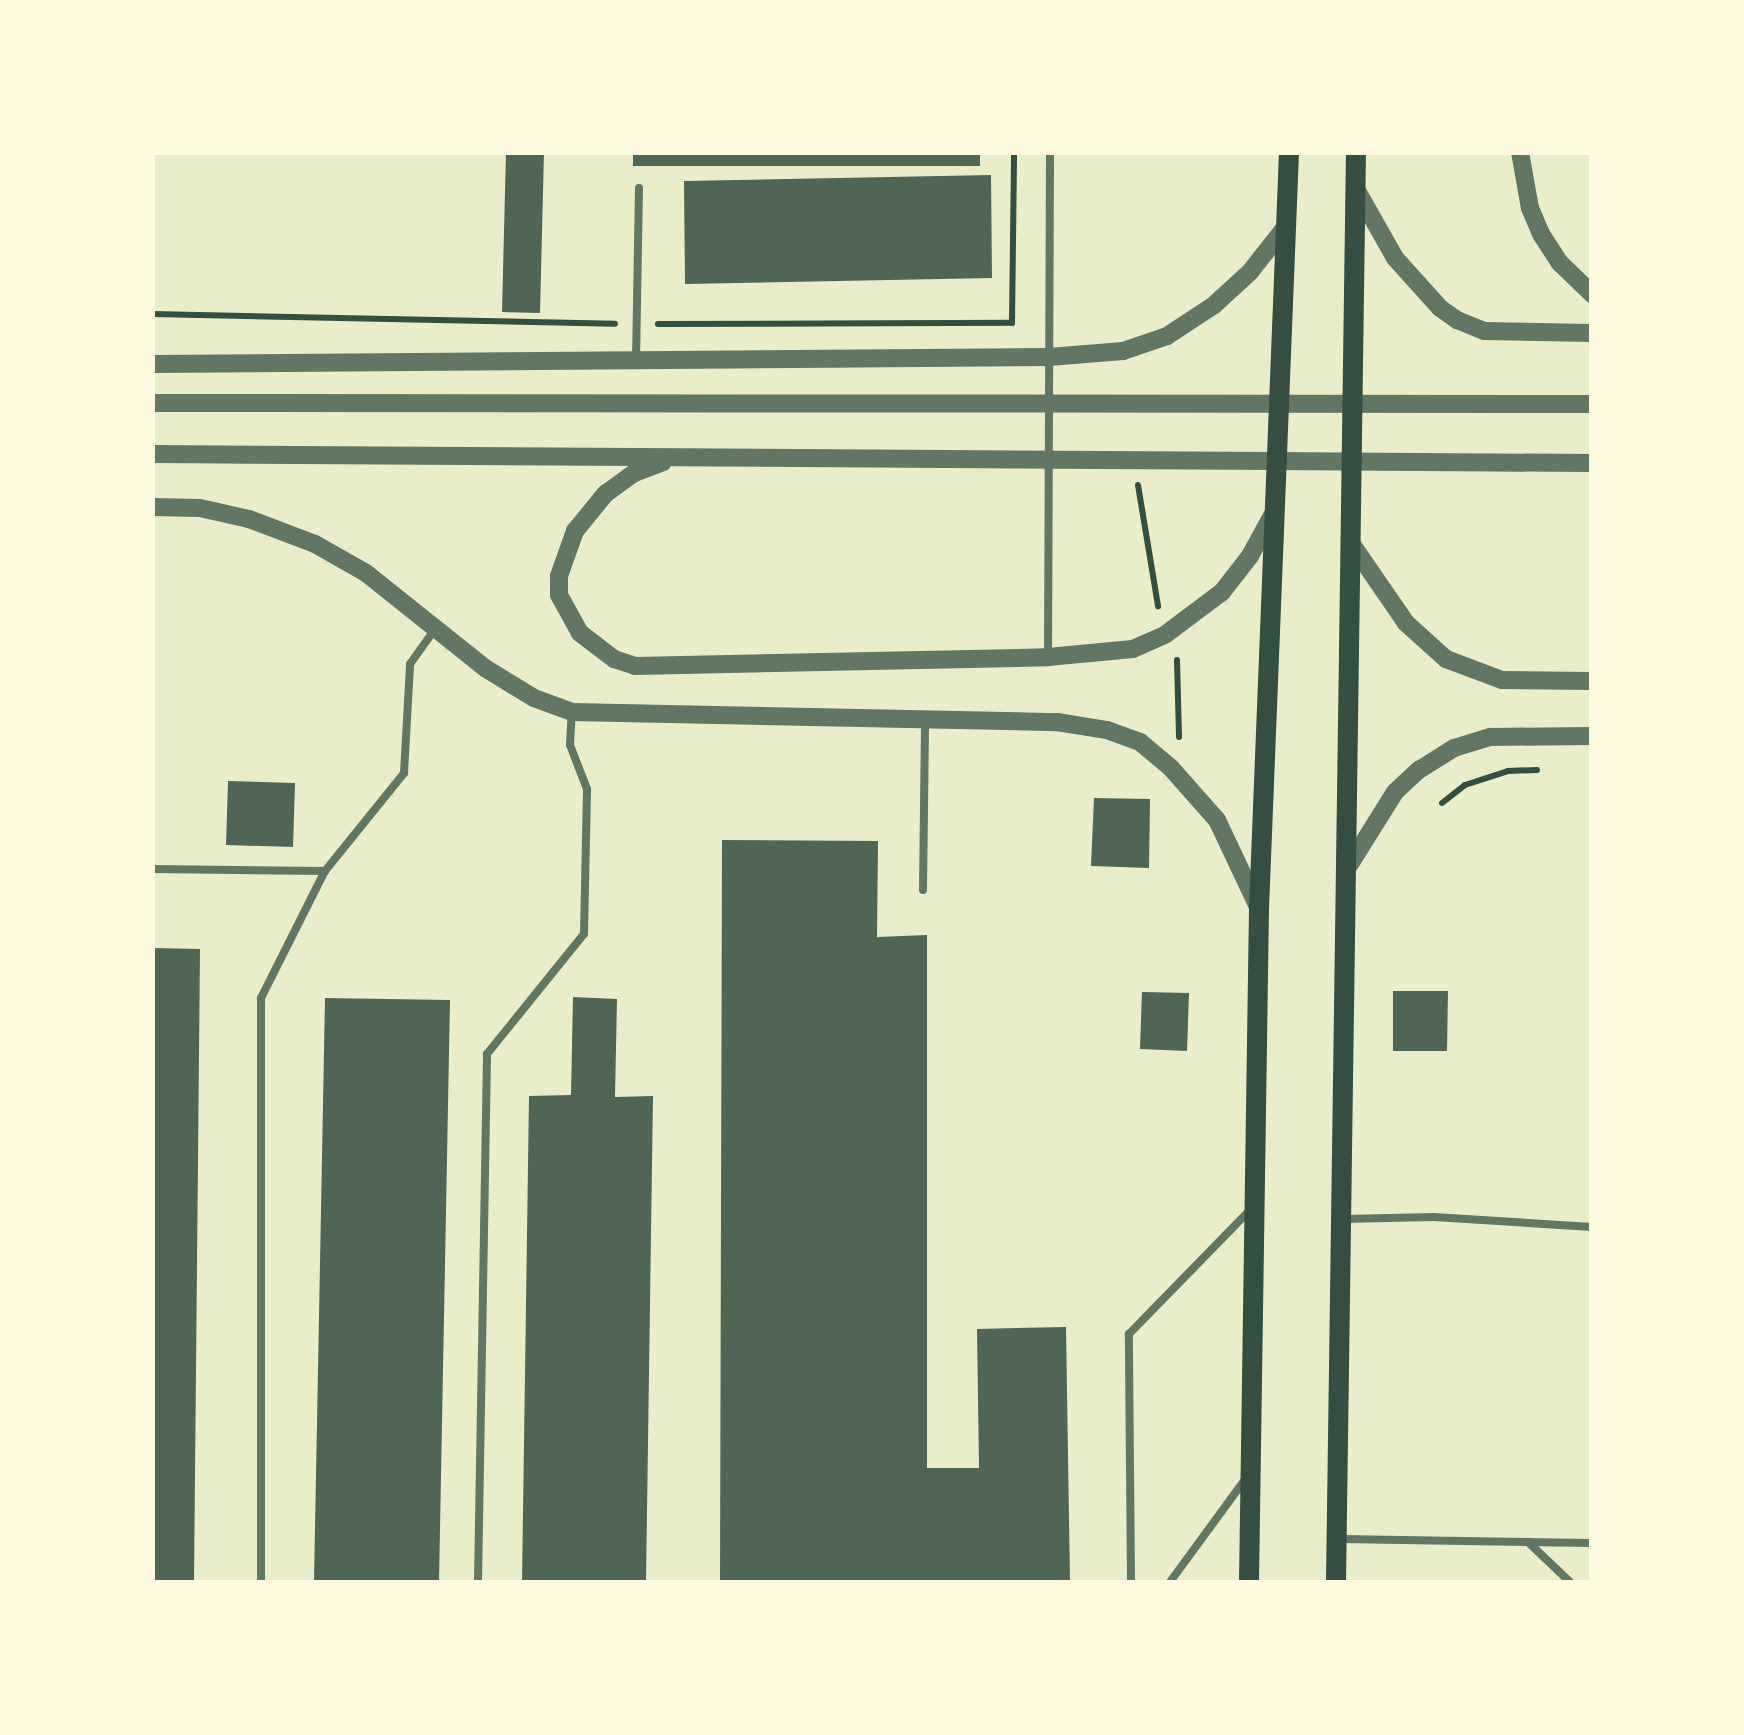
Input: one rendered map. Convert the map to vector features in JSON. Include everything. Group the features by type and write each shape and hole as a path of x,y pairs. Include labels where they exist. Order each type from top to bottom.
{"main road":[{"path":"1336,1582 1339,1220 1350,864 1350,543 1357,157"},
{"path":"1249,1582 1259,909 1288,225 1287,159"}],"street":[{"path":"1520,152 1530,208 1542,234 1560,262 1592,294"},
{"path":"1356,189 1395,258 1440,308 1457,320 1484,332 1592,333"},
{"path":"152,364 1050,358 1123,351 1167,336 1238,283 1288,225"},
{"path":"152,402 1592,404"},
{"path":"152,454 1592,464"},
{"path":"672,458 634,473 606,493 574,531 564,554 559,596 567,615 588,640 614,659 635,666 1048,657 1133,649 1178,626 1222,592 1250,556 1274,512"},
{"path":"152,508 200,508 249,519 316,544 366,572 435,630 534,698 572,712 1058,722 1140,742 1172,768 1216,820 1259,909"},
{"path":"1350,543 1406,623 1446,659 1502,680 1592,681"},
{"path":"1350,864 1395,792 1418,770 1454,748 1490,737 1592,736"}],"lane":[{"path":"1048,657 1050,152"},
{"path":"636,360 639,188"},
{"path":"261,1582 262,998 324,871 404,773 410,664 435,630"},
{"path":"478,1582 487,1054 584,934 587,789 570,745 572,712"},
{"path":"922,890 926,718"},
{"path":"152,870 324,871"},
{"path":"1131,1582 1129,1334 1254,1205"},
{"path":"1339,1220 1434,1216 1592,1227"},
{"path":"1170,1582 1249,1474"},
{"path":"1336,1539 1592,1543"},
{"path":"1528,1542 1570,1582"}],"path":[{"path":"152,314 637,324 1012,324"},
{"path":"1442,802 1464,785 1508,771 1542,770"}],"building":[{"path":"506,152 544,152 540,313 502,312"},
{"path":"633,152 980,152 980,166 633,166"},
{"path":"991,175 992,278 685,284 684,181"},
{"path":"228,781 295,783 293,847 226,845"},
{"path":"1094,798 1150,799 1149,868 1091,866"},
{"path":"722,840 878,841 877,937 927,935 927,1468 979,1468 977,1329 1066,1327 1070,1582 720,1582"},
{"path":"152,948 200,949 194,1582 152,1582"},
{"path":"1393,991 1448,991 1447,1051 1393,1051"},
{"path":"1142,992 1189,993 1187,1051 1140,1049"},
{"path":"573,997 617,999 615,1097 653,1096 646,1582 522,1582 529,1096 571,1095"},
{"path":"325,998 450,1000 439,1582 314,1582"}]}
